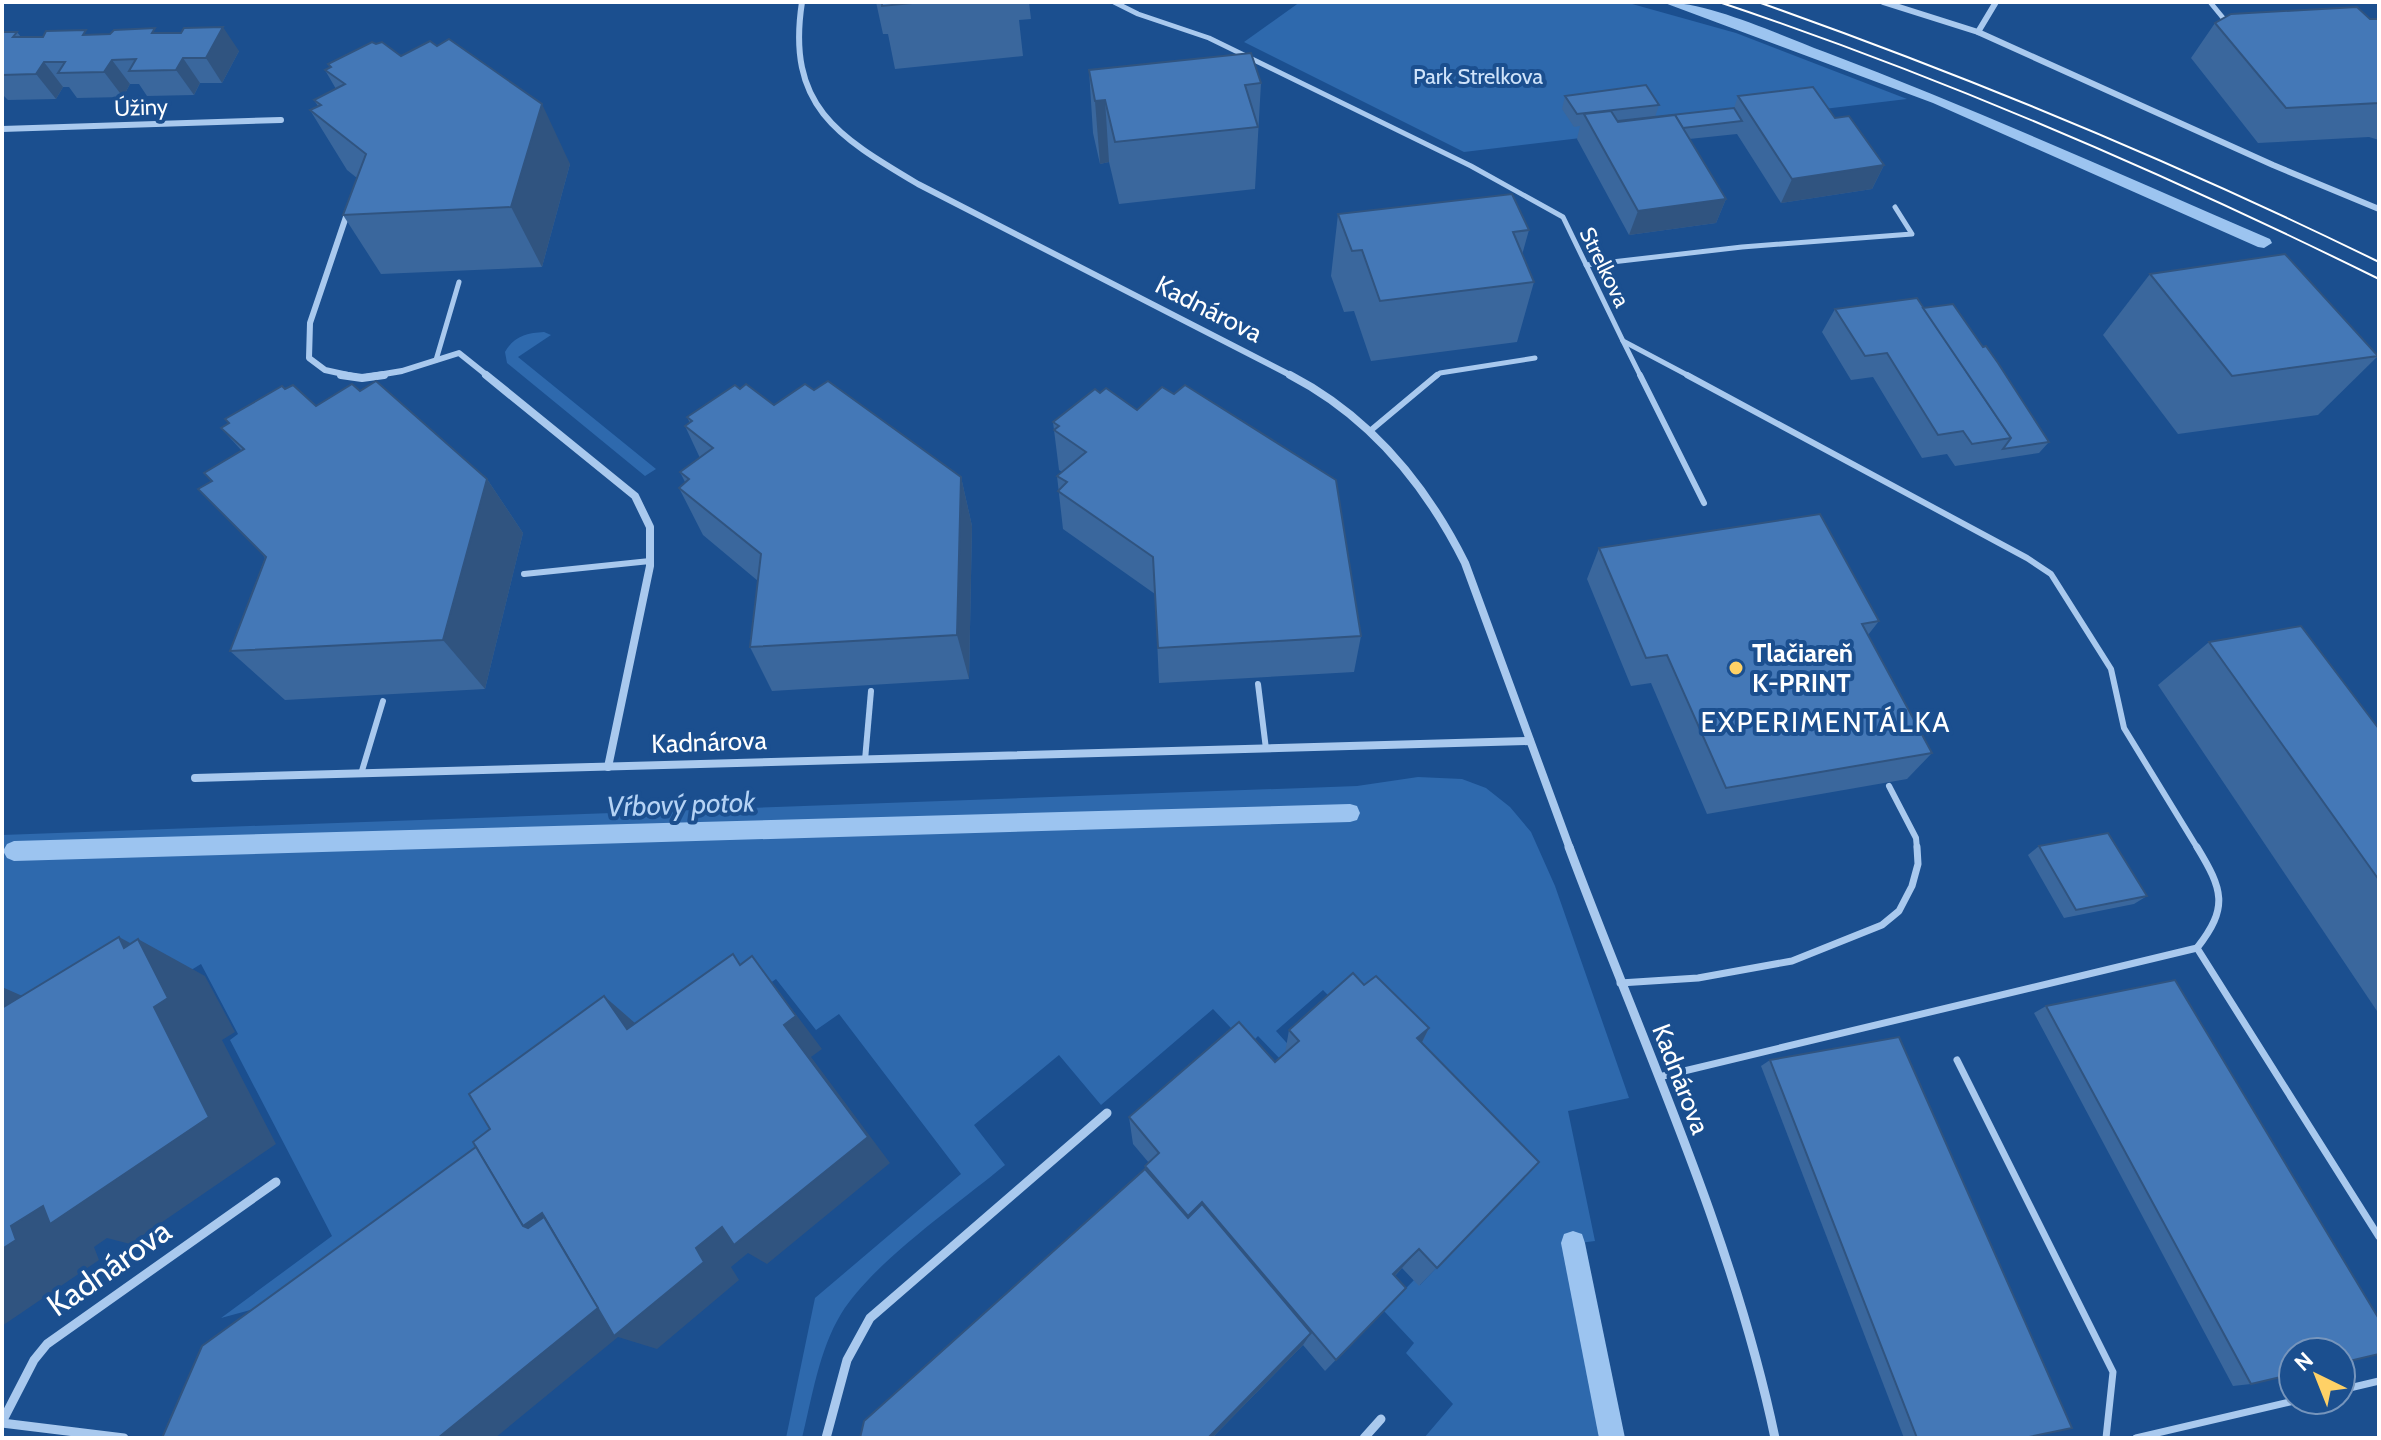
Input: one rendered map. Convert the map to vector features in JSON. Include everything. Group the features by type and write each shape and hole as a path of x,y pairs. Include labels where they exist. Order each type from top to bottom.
{"street":[{"name":"Kadnárova","path":"802,2 796,26 805,84 819,110 840,134 918,184 1303,382 1370,431 1415,480 1449,531 1465,563 1745,1313 1766,1387 1775,1438"},
{"path":"1883,2 1978,32 2273,165 2379,209"},
{"path":"1978,32 1996,2"},
{"name":"Úžiny","path":"2,129 281,120"},
{"name":"Kadnárova","path":"352,198 310,323 309,358 322,371 342,378 395,372 459,353 635,496 650,527 650,561 608,767"},
{"name":"Kadnárova","path":"195,778 1530,741"},
{"path":"826,1438 843,1364 856,1336 870,1318 1107,1113"},
{"name":"Kadnárova","path":"124,1438 2,1422 34,1360 47,1344 276,1182"},
{"path":"1364,1438 1381,1419"}],"lane":[{"name":"Strelkova","path":"1114,2 1138,14 1209,38 1471,166 1563,217 1623,341 2027,558 2051,574 2111,669 2124,728 2210,869 2220,899 2216,924 2197,948"},
{"path":"2210,2 2231,29"},
{"path":"1586,265 1742,247 1912,234 1895,207"},
{"path":"436,360 459,282"},
{"path":"1623,341 1704,503"},
{"path":"1370,431 1440,373 1535,358"},
{"path":"524,574 650,561"},
{"path":"1258,684 1266,749"},
{"path":"865,760 871,691"},
{"path":"361,774 383,701"},
{"path":"1620,983 1698,978 1792,961 1882,925 1899,911 1912,886 1918,864 1916,838 1889,786"},
{"path":"1658,1078 2197,948 2379,1237"},
{"path":"1957,1060 2113,1372 2106,1438"},
{"path":"2357,1386 2379,1381"},
{"path":"2136,1438 2169,1435 2277,1406"}],"green space":[{"name":"Park Strelkova","path":"1300,2 1625,2 1736,33 1907,99 1464,152 1244,42"},
{"path":"544,332 551,335 518,357 656,469 645,476 507,363 505,352 512,342"},
{"path":"1418,777 1462,779 1486,788 1510,807 1531,832 1555,886 1629,1098 1568,1111 1595,1241 1564,1245 1602,1438 1424,1438 1453,1404 1406,1353 1414,1343 1384,1311 1414,1280 1420,1285 1515,1186 1323,990 1276,1031 1294,1051 1283,1062 1258,1036 1248,1046 1213,1009 1101,1105 1059,1055 974,1125 1005,1165 894,1255 855,1295 841,1314 827,1343 802,1438 786,1438 815,1298 961,1174 839,1014 816,1030 776,979 667,1055 301,1296 221,1318 332,1236 230,1040 238,1034 201,964 78,1039 2,1049 2,835 1357,786"}],"building":[{"path":"882,2 923,2 882,6"},
{"path":"2357,7 2370,19 2379,19 2379,103 2286,108 2215,23 2231,14"},
{"path":"223,27 206,58 183,58 176,70 129,71 136,59 112,60 104,72 58,73 65,62 44,62 36,74 2,75 2,32 17,32 13,37 43,37 46,31 86,30 83,35 155,28 152,33 181,33 184,28"},
{"path":"449,39 542,104 511,207 343,215 366,154 310,110 321,105 314,100 345,84 325,70 331,67 328,64 372,42 382,42 401,56 430,41 437,46"},
{"path":"1251,53 1261,83 1245,85 1258,127 1115,142 1105,100 1095,101 1089,70"},
{"path":"1646,85 1659,105 1577,114 1565,96"},
{"path":"1813,87 1835,118 1849,116 1884,165 1792,179 1738,96"},
{"path":"1734,108 1742,121 1683,128 1675,115 1618,121"},
{"path":"1611,111 1618,122 1675,115 1726,199 1638,211 1584,114"},
{"path":"1512,194 1529,230 1513,232 1534,282 1380,301 1362,250 1352,251 1338,214"},
{"path":"2285,254 2378,356 2232,376 2150,274"},
{"path":"1917,298 2011,438 1972,444 1963,431 1938,435 1887,353 1865,356 1835,309"},
{"path":"1953,304 1998,363 2049,442 2003,449 2011,438 1923,308"},
{"path":"376,381 487,479 443,640 230,651 266,557 198,489 212,481 204,473 244,449 221,428 229,423 225,419 282,386 285,389 293,385 316,406 352,384 360,391"},
{"path":"828,381 961,477 957,635 750,647 761,554 679,488 689,479 680,472 713,448 685,426 692,421 687,417 735,385 740,389 746,384 774,405 805,384 814,390"},
{"path":"1185,385 1336,480 1361,636 1158,648 1153,557 1058,491 1067,482 1057,476 1086,452 1054,430 1059,426 1053,422 1095,389 1100,393 1106,388 1137,410 1162,387 1174,394"},
{"name":"Tlačiareň K-PRINT","path":"1820,514 1879,621 1862,624 1932,753 1726,788 1667,655 1646,658 1599,548"},
{"path":"2301,626 2379,729 2379,880 2209,642"},
{"path":"2108,833 2147,896 2076,910 2039,846"},
{"path":"119,937 124,948 138,939 168,998 154,1007 209,1117 50,1224 43,1206 11,1226 16,1240 2,1249 2,1008"},
{"path":"733,954 740,965 752,956 796,1016 784,1025 868,1137 734,1245 722,1227 696,1248 704,1262 614,1336 542,1213 523,1226 473,1142 490,1129 469,1094 604,996 627,1029"},
{"path":"1353,973 1364,985 1376,976 1429,1028 1417,1038 1539,1162 1437,1268 1419,1249 1393,1274 1406,1288 1336,1360 1202,1202 1188,1216 1145,1166 1159,1153 1129,1117 1239,1022 1275,1062 1299,1041 1289,1030"},
{"path":"2175,980 2379,1319 2379,1354 2357,1359 2357,1336 2277,1336 2277,1378 2251,1384 2046,1006"},
{"path":"1899,1037 2072,1428 2024,1438 1917,1438 1770,1060"},
{"path":"476,1147 523,1226 528,1228 544,1217 598,1308 438,1438 162,1438 202,1346"},
{"path":"1145,1169 1188,1218 1202,1204 1311,1333 1208,1438 860,1438 864,1421"}],"waterway":[{"path":"1669,2 1768,35 1938,100 2264,243"},
{"name":"Vŕbový potok","path":"14,851 1350,813"},
{"name":"Vŕbový potok","path":"1573,1243 1612,1438"}],"tram line":[{"path":"1719,2 1888,62 2054,129 2379,279"},
{"path":"1758,2 1916,60 2072,123 2227,190 2379,262"}],"place":[{"name":"Tlačiareň K-PRINT","path":"1736,668"}],"district":[{"name":"EXPERIMENTÁLKA","path":"1826,722"}]}
